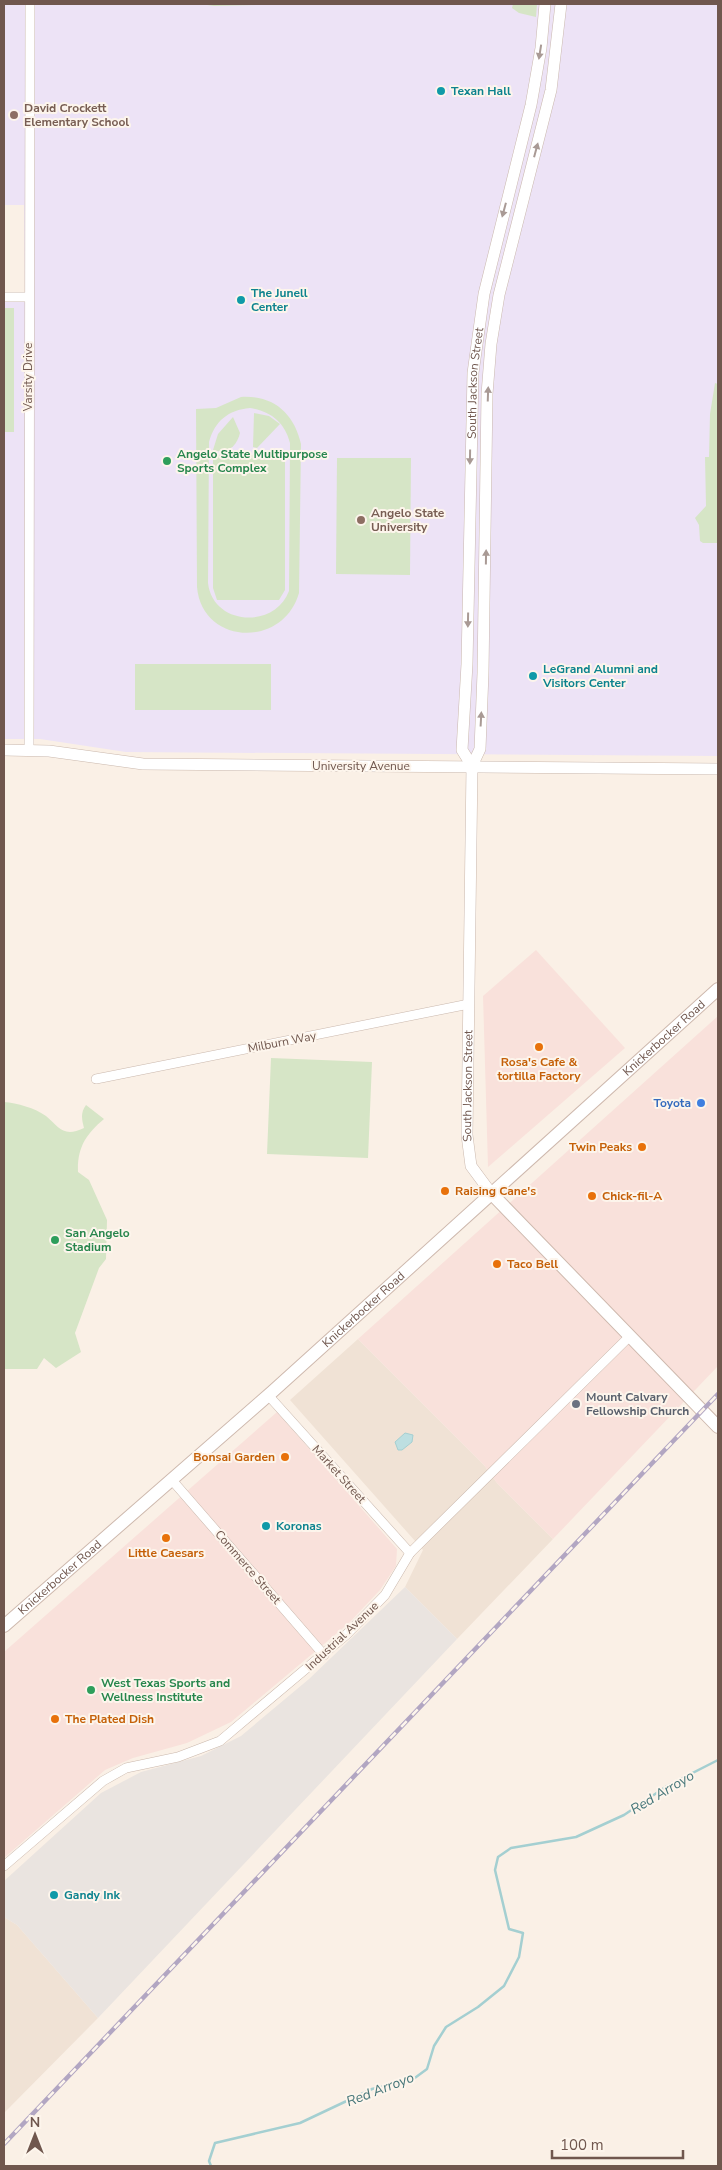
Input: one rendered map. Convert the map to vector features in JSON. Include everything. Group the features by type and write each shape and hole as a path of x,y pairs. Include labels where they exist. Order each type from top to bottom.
{"main road":[{"name":"Knickerbocker Road","path":"4,1626 268,1395 491,1193 620,1080 628,1070 718,989"},
{"name":"South Jackson Street","path":"491,1193 718,1427"}],"street":[{"name":"Varsity Drive","path":"29,750 28,297 30,4"},
{"name":"South Jackson Street","path":"472,766 462,750 467,664 473,372 484,294 531,105 541,48 545,4"},
{"name":"South Jackson Street","path":"491,1193 471,1166 467,1135 472,766 480,749 487,394 491,344 499,296 551,90 561,4"},
{"path":"4,297 28,297"},
{"name":"University Avenue","path":"4,750 29,750 143,764 718,769"},
{"name":"Milburn Way","path":"96,1078 469,1004"},
{"name":"Industrial Avenue","path":"4,1866 103,1781 126,1768 178,1757 220,1741 324,1655 385,1595 410,1553 629,1337"},
{"name":"Market Street","path":"268,1395 410,1553"},
{"name":"Commerce Street","path":"171,1479 324,1655"}],"shaded area":[{"name":"Angelo State University","path":"4,4 718,4 718,756 126,752 40,739 4,739 4,302 25,301 24,205 4,205"},
{"path":"536,950 625,1048 488,1167 483,996"},
{"path":"718,1016 718,1366 553,1539 497,1483 484,1465 358,1339"},
{"path":"358,1339 484,1465 497,1483 553,1539 457,1639 405,1587 423,1550 290,1400"},
{"path":"277,1412 397,1549 396,1566 380,1590 349,1623 231,1722 187,1743 133,1758 105,1770 4,1858 4,1652"},
{"path":"405,1587 457,1639 98,2018 17,1925 4,1917 4,1881 101,1793 141,1772 201,1756 241,1736 309,1679"},
{"path":"4,1917 17,1925 98,2018 4,2113"}],"green space":[{"path":"200,4 302,4 214,6"},
{"path":"513,4 537,4 536,17 519,13 512,8"},
{"path":"4,308 14,308 14,432 4,432"},
{"path":"715,383 718,384 718,543 703,543 700,541 699,525 695,518 706,506 705,457 709,457 710,414"},
{"path":"241,397 263,399 280,408 287,415 298,433 301,444 299,593 290,611 277,624 261,631 244,633 227,629 213,620 202,606 197,587 196,409 216,408","holes":["250,408 276,419 284,429 290,443 289,591 282,603 271,612 259,617 245,617 232,614 221,608 212,597 208,583 209,442 215,428 229,414 242,409"]},
{"path":"254,413 269,416 280,424 257,448 253,447"},
{"path":"233,417 240,433 239,438 227,450 213,450 218,434"},
{"path":"213,455 285,455 285,590 279,600 217,600 213,588"},
{"path":"337,458 411,458 410,575 336,574"},
{"path":"135,664 271,664 271,710 135,710"},
{"path":"271,1058 372,1062 368,1158 267,1154"},
{"name":"San Angelo Stadium","path":"4,1102 37,1111 62,1130 71,1132 84,1128 82,1114 86,1105 104,1119 92,1130 84,1142 79,1156 78,1172 89,1180 107,1220 106,1259 99,1268 75,1333 81,1352 56,1368 44,1358 37,1369 4,1369"}],"water":[{"path":"405,1433 413,1435 412,1442 402,1450 398,1450 395,1442"}],"waterway":[{"name":"Red Arroyo","path":"211,2166 209,2161 215,2143 300,2123 372,2089 412,2080 427,2069 434,2046 446,2027 478,2007 504,1986 519,1957 523,1933 509,1929 495,1870 498,1857 511,1848 576,1837 624,1815 667,1786 718,1760"}],"railway":[{"path":"4,2144 718,1394"}],"place":[{"name":"Texan Hall","path":"441,91"},
{"name":"David Crockett Elementary School","path":"14,115"},
{"name":"The Junell Center","path":"241,300"},
{"name":"Angelo State Multipurpose Sports Complex","path":"167,461"},
{"name":"Angelo State University","path":"361,520"},
{"name":"LeGrand Alumni and Visitors Center","path":"533,676"},
{"name":"Rosa's Cafe & tortilla Factory","path":"539,1047"},
{"name":"Toyota","path":"701,1103"},
{"name":"Twin Peaks","path":"642,1147"},
{"name":"Raising Cane's","path":"445,1191"},
{"name":"Chick-fil-A","path":"592,1196"},
{"name":"San Angelo Stadium","path":"55,1240"},
{"name":"Taco Bell","path":"497,1264"},
{"name":"Mount Calvary Fellowship Church","path":"576,1404"},
{"name":"Bonsai Garden","path":"285,1457"},
{"name":"Koronas","path":"266,1526"},
{"name":"Little Caesars","path":"166,1538"},
{"name":"West Texas Sports and Wellness Institute","path":"91,1690"},
{"name":"The Plated Dish","path":"55,1719"},
{"name":"Gandy Ink","path":"54,1895"}]}
